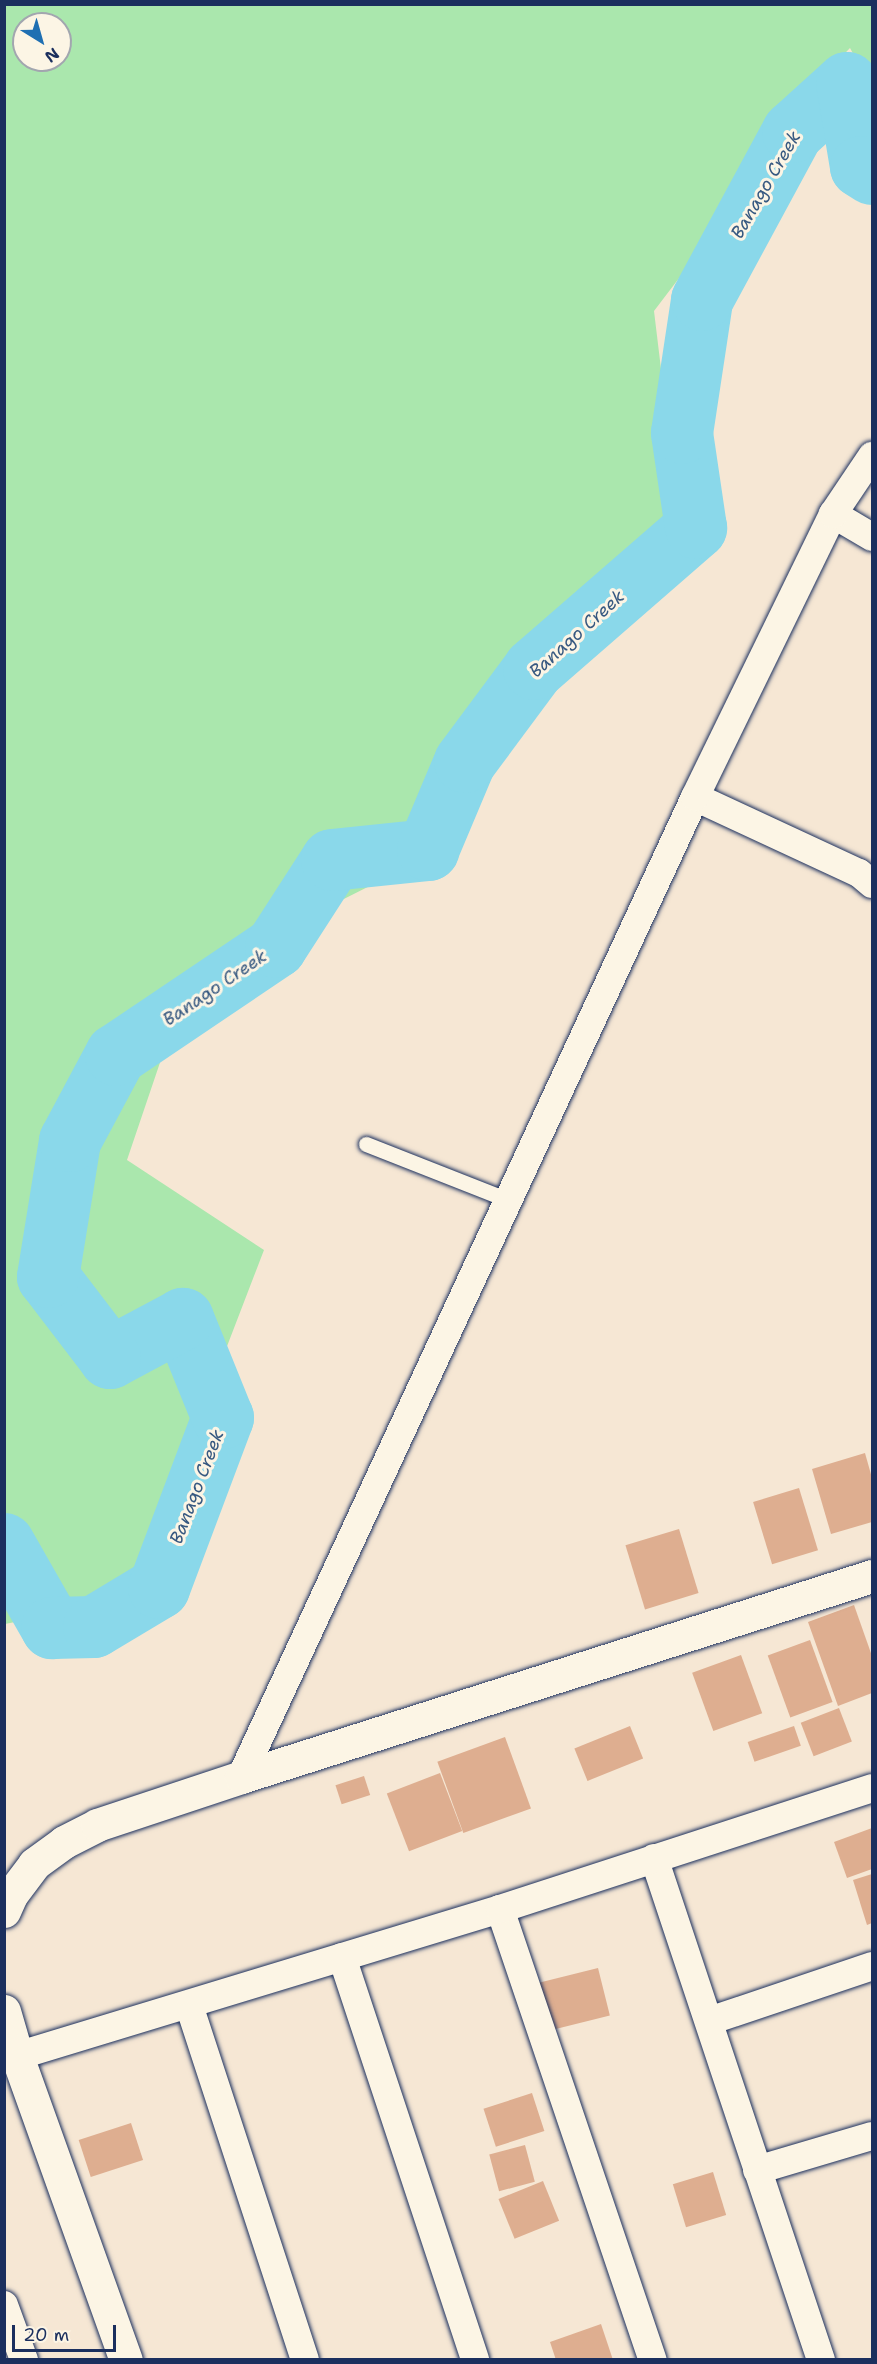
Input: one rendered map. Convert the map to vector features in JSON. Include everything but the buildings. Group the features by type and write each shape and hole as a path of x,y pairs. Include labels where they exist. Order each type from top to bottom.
{"street":[{"path":"241,1777 695,797 833,514 873,456"},
{"path":"833,514 873,537"},
{"path":"695,797 859,873 873,884"},
{"path":"4,1911 11,1895 34,1864 64,1842 97,1825 873,1576"},
{"path":"17,2056 500,1909 873,1788"},
{"path":"654,1858 821,2360"},
{"path":"500,1909 653,2360"},
{"path":"342,1957 475,2360"},
{"path":"709,2021 873,1966"},
{"path":"189,2005 304,2360"},
{"path":"4,2011 17,2056 126,2360"},
{"path":"757,2170 873,2136"},
{"path":"4,2305 24,2360"}],"lane":[{"path":"366,1144 508,1200"}],"green space":[{"path":"5,4 872,5 872,89 850,48 750,151 705,244 654,311 680,526 502,672 459,841 189,977 127,1160 264,1250 130,1599 5,1624"}],"waterway":[{"name":"Banago Creek","path":"4,1544 52,1628 94,1627 159,1588 223,1418 183,1319 110,1358 48,1277 70,1141 116,1055 276,947 332,860 428,850 465,762 534,669 696,528 682,433 702,300 793,132 847,83 861,167 872,174"}]}
